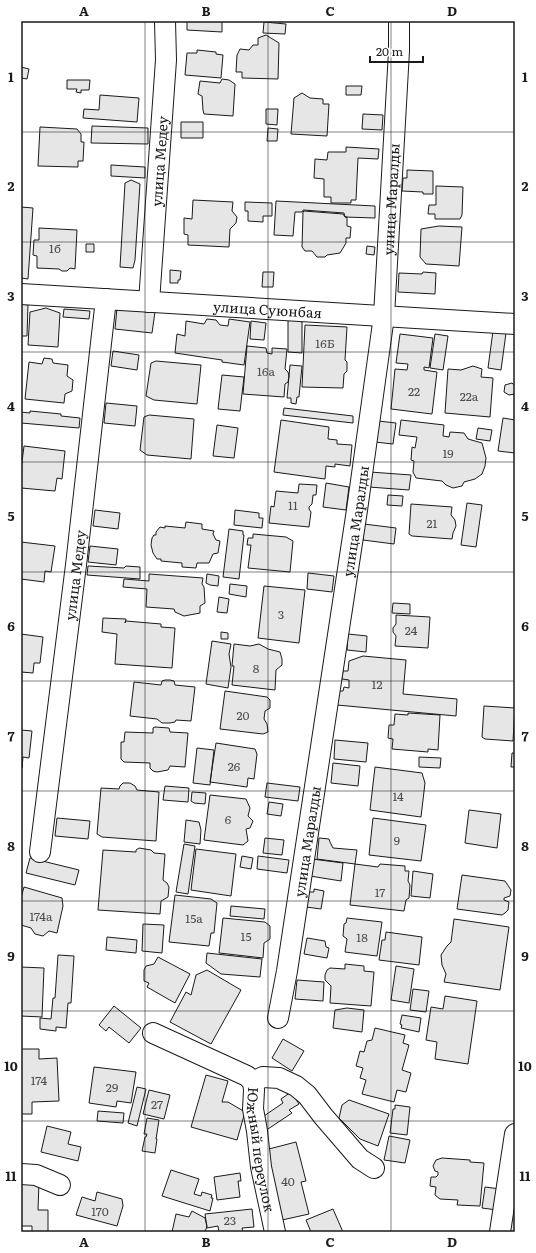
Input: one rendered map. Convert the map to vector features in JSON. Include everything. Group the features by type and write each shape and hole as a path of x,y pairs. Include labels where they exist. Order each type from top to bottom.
{"street":[{"name":"улица Медеу","path":"149,302 166,60 165,21"},
{"name":"улица Маралды","path":"278,1018 287,971 356,517 384,316 399,51 398,21"},
{"name":"улица Суюнбая","path":"21,294 515,324"},
{"name":"улица Медеу","path":"40,852 76,565 106,299"},
{"name":"Южный переулок","path":"153,1033 247,1076 253,1082 253,1109 261,1167 275,1232"},
{"path":"253,1082 263,1077 279,1078 296,1086 307,1095 360,1159 374,1168"},
{"path":"500,1232 515,1134"},
{"path":"21,1174 36,1175 60,1184"}],"building":[{"path":"187,21 222,21 222,32 187,30"},
{"path":"264,22 286,24 285,34 263,33"},
{"path":"266,35 279,43 278,79 242,78 242,72 236,72 237,55 240,49 249,50 253,45 258,45 258,38"},
{"path":"197,50 216,52 216,54 223,55 221,78 185,75 187,53 197,53"},
{"path":"21,67 29,69 27,79 21,78"},
{"path":"222,79 229,80 235,84 233,116 204,114 202,96 198,94 200,81 220,83"},
{"path":"67,80 90,80 89,90 81,90 81,93 76,92 77,89 67,89"},
{"path":"346,86 362,86 361,95 346,95"},
{"path":"302,93 310,98 323,99 323,104 329,104 327,136 291,134 294,98"},
{"path":"100,95 139,98 137,122 83,118 84,109 99,110"},
{"path":"266,109 278,109 277,125 266,124"},
{"path":"363,114 383,115 382,130 362,129"},
{"path":"181,122 203,122 203,138 181,138"},
{"path":"92,126 148,128 148,144 91,143"},
{"path":"40,127 77,129 81,134 81,142 84,142 83,161 78,161 78,167 38,166"},
{"path":"268,128 278,129 277,141 267,141"},
{"path":"346,147 379,149 378,159 358,158 356,200 351,200 351,203 331,203 331,197 324,197 324,179 314,178 315,159 327,160 328,152 346,152"},
{"path":"111,165 145,167 145,178 111,176"},
{"path":"407,170 433,171 433,194 402,191 403,178 407,178"},
{"path":"131,180 140,184 135,260 133,268 120,267 125,183"},
{"path":"436,186 463,187 462,215 460,219 435,219 435,214 428,214 429,205 436,205"},
{"path":"193,200 233,202 232,211 237,217 236,223 230,229 229,247 188,245 188,235 184,234 184,218 192,219"},
{"path":"276,201 375,206 375,218 345,217 344,213 303,210 302,212 295,212 293,236 274,235"},
{"path":"245,202 272,203 272,216 263,216 263,222 248,221 248,211 245,211"},
{"path":"21,207 33,208 28,279 21,278"},
{"path":"304,211 343,214 347,217 347,226 351,227 350,238 346,238 346,243 340,253 327,255 325,257 317,257 312,251 305,251 302,247"},
{"path":"439,226 462,227 459,266 426,264 420,257 421,229"},
{"path":"39,228 77,230 75,269 70,268 67,271 62,271 59,269 37,268 37,256 33,255 34,240 39,240"},
{"path":"86,244 94,244 94,252 86,252"},
{"path":"367,246 375,247 374,255 366,254"},
{"path":"170,270 181,271 180,280 178,280 178,283 170,283"},
{"path":"263,272 274,272 273,287 262,287"},
{"path":"423,272 436,273 435,294 398,292 399,273 422,274"},
{"path":"21,304 28,305 27,336 21,336"},
{"path":"46,308 60,313 58,347 28,345 30,312"},
{"path":"117,308 155,312 152,333 115,329"},
{"path":"64,309 90,311 89,319 63,317"},
{"path":"207,319 216,320 220,325 228,326 229,319 250,322 244,365 175,353 177,334 185,336 186,321 204,324"},
{"path":"292,319 302,322 302,353 288,352 288,321"},
{"path":"251,321 266,323 264,340 250,339"},
{"path":"305,325 347,327 345,360 347,362 347,371 344,374 343,388 302,387"},
{"path":"493,331 506,333 501,370 488,368"},
{"path":"400,334 433,338 429,368 424,367 424,370 437,372 432,414 391,409 395,369 407,370 408,364 396,363"},
{"path":"435,334 448,336 443,370 430,368"},
{"path":"247,346 266,348 267,353 272,354 272,348 287,349 285,369 289,376 288,382 285,384 284,397 243,394"},
{"path":"113,351 139,355 137,370 111,366"},
{"path":"44,358 52,359 53,363 68,365 67,376 73,380 72,391 65,394 64,403 25,399 29,362 42,364"},
{"path":"156,361 201,365 197,404 154,400 146,396 151,363"},
{"path":"290,365 302,366 299,397 297,397 296,404 291,403 291,398 287,398"},
{"path":"473,366 482,369 481,377 493,378 490,417 445,413 448,369 461,370"},
{"path":"222,375 244,377 240,411 218,409"},
{"path":"512,383 515,386 515,394 509,395 504,392 505,385"},
{"path":"106,403 137,406 135,426 104,423"},
{"path":"284,408 353,416 353,423 283,415"},
{"path":"30,411 61,414 61,416 80,418 79,428 21,423 21,412 30,413"},
{"path":"149,415 194,419 191,459 147,455 140,450 144,417"},
{"path":"503,418 515,420 515,453 498,451"},
{"path":"281,420 329,427 328,439 337,440 337,444 352,445 350,466 335,464 335,467 326,466 325,479 274,472"},
{"path":"401,420 444,425 443,436 449,437 450,432 464,433 468,439 482,443 486,458 482,474 475,479 464,482 462,486 453,488 446,485 442,481 416,478 413,472 414,461 411,460 412,447 415,448 417,437 399,435"},
{"path":"378,421 396,423 393,444 375,442"},
{"path":"217,425 238,428 234,458 213,456"},
{"path":"478,428 492,430 490,441 476,439"},
{"path":"24,446 65,451 62,479 57,478 55,491 21,488 21,470"},
{"path":"370,472 411,475 409,490 369,487"},
{"path":"326,483 349,487 346,510 323,507"},
{"path":"299,484 317,485 316,495 313,495 312,504 309,507 311,512 309,527 269,523 271,506 274,507 276,491 298,493"},
{"path":"388,495 403,496 402,506 387,505"},
{"path":"467,503 482,505 476,547 461,545"},
{"path":"411,504 452,507 451,515 455,520 456,526 452,539 412,536 409,534"},
{"path":"95,510 120,513 118,529 93,526"},
{"path":"235,510 259,513 259,518 263,518 262,528 234,525"},
{"path":"186,522 202,524 202,529 214,531 213,534 216,540 220,541 218,553 213,554 209,563 197,563 196,568 182,567 182,563 161,561 161,559 157,559 153,553 151,545 152,538 156,535 156,532 160,527 185,528"},
{"path":"364,524 396,528 394,544 363,540"},
{"path":"229,529 243,531 244,535 239,579 223,577"},
{"path":"253,534 286,537 293,541 290,572 248,568 251,545 247,545 248,538 253,538"},
{"path":"21,542 55,546 51,572 45,571 44,582 21,579"},
{"path":"90,546 118,549 116,565 88,562"},
{"path":"88,566 124,568 126,566 140,567 140,579 87,575"},
{"path":"308,573 334,576 332,592 307,589"},
{"path":"149,574 203,578 202,584 204,587 205,603 200,606 200,613 184,616 175,612 174,609 146,607 147,589 123,587 124,579 149,581"},
{"path":"207,574 219,576 218,586 206,583"},
{"path":"230,584 247,586 246,597 229,594"},
{"path":"264,586 305,590 299,643 258,638"},
{"path":"219,597 229,599 227,613 217,612"},
{"path":"393,603 410,604 410,614 392,613"},
{"path":"396,615 430,617 428,648 395,646 396,636 393,632 393,628 396,624"},
{"path":"103,618 126,619 125,623 126,621 161,624 161,627 175,628 172,668 115,664 117,634 102,632"},
{"path":"221,632 228,633 228,639 221,639"},
{"path":"21,634 43,637 40,663 34,663 33,673 21,672"},
{"path":"348,634 367,636 366,652 347,650"},
{"path":"212,641 231,644 229,654 231,667 228,688 206,684"},
{"path":"234,644 250,646 259,644 268,649 280,652 282,665 276,670 275,690 232,685"},
{"path":"363,656 406,660 403,694 457,699 456,716 337,705 338,691 343,691 344,687 349,688 349,680 342,679 343,671 348,671 349,661"},
{"path":"162,681 174,681 175,685 195,687 191,721 176,720 175,722 162,723 157,719 130,716 134,682 161,685"},
{"path":"225,691 267,697 270,700 270,708 265,711 264,719 267,724 268,732 263,734 220,729"},
{"path":"484,706 515,708 513,741 485,739 482,737"},
{"path":"408,713 440,715 438,750 428,749 428,752 392,749 393,739 388,738 389,725 394,725 395,714 408,715"},
{"path":"153,728 169,728 170,732 188,733 185,767 170,766 168,770 157,772 150,768 150,763 124,762 121,759 121,742 124,742 125,732 153,733"},
{"path":"21,730 32,731 29,758 23,757 22,768"},
{"path":"335,740 368,743 366,762 334,759"},
{"path":"216,743 255,749 257,754 254,779 248,778 247,787 210,782"},
{"path":"197,748 214,750 210,785 193,783"},
{"path":"512,753 515,753 515,767 511,767"},
{"path":"419,757 441,758 440,768 419,767"},
{"path":"333,763 360,766 358,786 331,783"},
{"path":"375,767 422,773 425,783 421,817 370,810"},
{"path":"123,783 130,783 135,786 137,790 159,792 156,841 102,837 97,834 101,788 119,789"},
{"path":"267,783 300,787 298,801 265,797"},
{"path":"165,786 189,788 188,802 163,800"},
{"path":"192,792 206,793 205,804 194,803 191,801"},
{"path":"210,795 246,799 250,808 248,816 253,821 250,828 246,829 248,841 243,845 204,840"},
{"path":"269,802 283,804 281,816 267,814"},
{"path":"469,810 501,814 497,848 465,843"},
{"path":"57,818 90,821 88,839 55,836"},
{"path":"373,818 426,825 421,861 369,855"},
{"path":"186,820 199,822 201,830 200,844 184,842"},
{"path":"265,838 284,840 282,855 263,853"},
{"path":"319,838 329,839 333,848 357,850 355,864 317,859"},
{"path":"184,844 195,846 188,894 176,892"},
{"path":"139,848 151,850 154,853 165,854 163,880 169,887 168,897 161,901 160,914 98,910 103,850 136,852"},
{"path":"196,849 236,854 231,896 191,890"},
{"path":"242,856 253,858 251,869 240,867"},
{"path":"258,856 289,860 287,873 257,869"},
{"path":"30,858 79,870 75,885 26,873"},
{"path":"312,859 343,863 341,881 310,876"},
{"path":"355,864 378,867 380,864 405,866 405,871 409,871 408,881 410,885 409,898 406,900 404,911 350,905"},
{"path":"413,871 433,874 430,898 411,896"},
{"path":"462,875 505,881 511,890 510,896 504,898 504,900 509,902 508,910 502,915 457,909"},
{"path":"24,887 62,898 63,906 57,933 49,931 43,936 35,934 31,928 21,925 21,898"},
{"path":"314,889 324,891 321,909 306,907 309,892 314,892"},
{"path":"175,895 211,899 217,903 214,933 211,933 209,946 169,942"},
{"path":"231,906 265,909 264,919 230,916"},
{"path":"223,918 265,922 270,926 270,939 264,943 263,958 219,953"},
{"path":"347,918 382,922 377,956 345,952 347,939 343,936 344,924 346,923"},
{"path":"454,919 509,927 500,990 444,982 446,974 442,965 441,955 451,942"},
{"path":"143,924 164,925 162,953 142,951"},
{"path":"386,932 422,937 419,965 379,960 382,940 385,940"},
{"path":"107,937 137,940 136,953 106,950"},
{"path":"307,938 325,941 326,947 329,948 327,958 304,954"},
{"path":"207,953 262,959 260,977 221,974 206,963"},
{"path":"58,955 74,956 71,1003 68,1003 66,1028 56,1027 56,1031 40,1029 40,1018 51,1019 53,998 55,998"},
{"path":"158,957 190,974 175,1003 147,987 149,983 144,981 144,970 146,966 154,964"},
{"path":"345,964 364,966 364,971 374,972 371,1006 330,1003 331,986 325,980 325,975 327,970 330,968 345,969"},
{"path":"396,966 414,969 409,1003 391,1000"},
{"path":"21,967 44,968 42,1017 21,1016"},
{"path":"207,970 241,990 211,1044 170,1022 186,992 191,995 196,975"},
{"path":"297,980 324,982 323,1001 295,999"},
{"path":"413,989 429,991 426,1012 410,1010"},
{"path":"445,996 477,1001 468,1064 435,1059 437,1042 426,1040 431,1007 443,1009"},
{"path":"114,1006 141,1028 129,1043 109,1027 106,1031 99,1025"},
{"path":"347,1008 364,1010 362,1032 333,1028 335,1010"},
{"path":"402,1015 421,1018 419,1032 401,1028 402,1025 400,1024"},
{"path":"375,1028 405,1035 403,1043 409,1045 402,1070 411,1073 406,1092 397,1090 394,1102 362,1094 366,1080 360,1078 363,1068 356,1066 360,1051 364,1052 367,1041 372,1040"},
{"path":"283,1039 304,1051 292,1071 272,1058"},
{"path":"21,1049 39,1049 39,1059 57,1058 59,1101 32,1102 32,1114 21,1114"},
{"path":"94,1067 136,1072 131,1103 117,1101 116,1107 89,1103"},
{"path":"206,1075 228,1081 222,1102 228,1102 245,1112 237,1140 191,1127"},
{"path":"137,1087 146,1089 137,1126 128,1123"},
{"path":"149,1090 170,1095 164,1119 143,1114"},
{"path":"291,1092 299,1104 289,1110 292,1113 265,1131 261,1118 283,1103 281,1099"},
{"path":"349,1100 389,1114 378,1146 360,1139 339,1118 342,1105"},
{"path":"395,1105 410,1107 407,1135 390,1133 393,1109 395,1109"},
{"path":"98,1111 124,1113 123,1123 97,1121"},
{"path":"147,1118 159,1120 155,1153 142,1151 147,1134 144,1134"},
{"path":"47,1126 71,1132 68,1144 81,1147 78,1161 41,1152"},
{"path":"389,1136 410,1140 405,1163 384,1160"},
{"path":"296,1142 306,1181 301,1182 309,1214 282,1220 265,1150"},
{"path":"442,1158 470,1160 470,1162 484,1163 480,1206 457,1205 458,1200 440,1199 435,1195 436,1187 430,1186 431,1177 436,1177 438,1172 435,1171 433,1166 436,1160"},
{"path":"171,1170 199,1179 194,1194 201,1196 202,1192 212,1195 211,1198 213,1198 210,1211 162,1196"},
{"path":"240,1173 241,1181 238,1181 240,1197 217,1200 214,1177"},
{"path":"21,1181 39,1181 38,1210 48,1210 48,1232 32,1232 32,1226 21,1226"},
{"path":"485,1187 500,1189 497,1210 482,1208"},
{"path":"97,1192 122,1199 123,1206 117,1226 76,1215 82,1197 95,1201"},
{"path":"513,1200 515,1200 515,1232 510,1232"},
{"path":"252,1209 254,1227 242,1228 243,1232 219,1232 218,1226 207,1228 205,1214"},
{"path":"333,1209 343,1232 311,1232 306,1220"},
{"path":"192,1211 205,1218 207,1226 205,1232 172,1232 176,1214 189,1217"}]}
